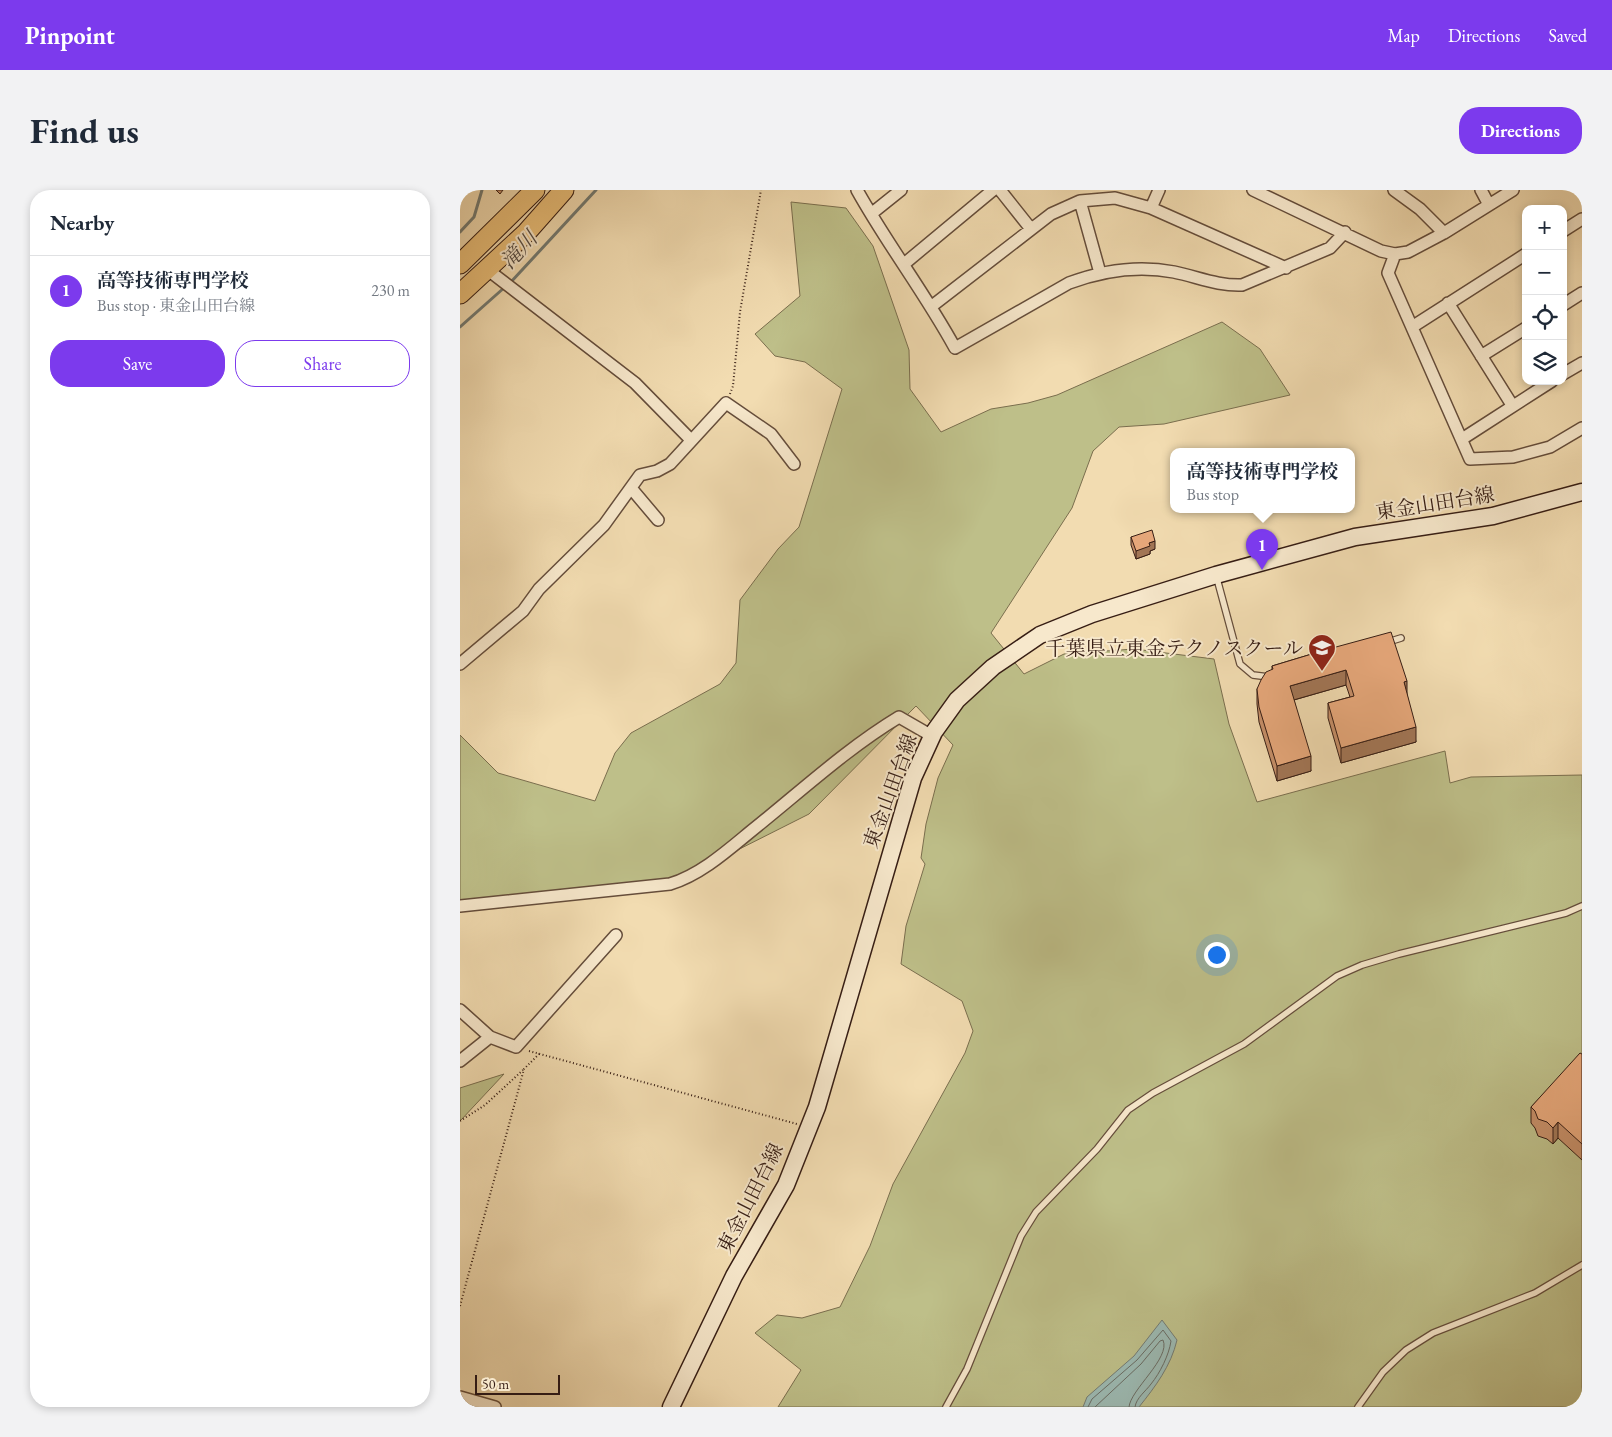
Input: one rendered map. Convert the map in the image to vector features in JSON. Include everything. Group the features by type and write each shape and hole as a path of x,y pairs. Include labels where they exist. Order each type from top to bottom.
{"highway":[{"path":"460,264 535,190"},
{"path":"460,294 526,233 564,190"},
{"path":"460,273 474,263 488,270"}],"main road":[{"name":"東金山田台線","path":"671,1407 729,1284 786,1185 817,1107 897,827 913,778 932,736 957,700 993,667 1040,635 1092,614 1216,575 1355,537 1493,516 1582,492"}],"street":[{"path":"857,190 870,214 932,306 955,348 1069,283 1100,273 1120,269 1142,269 1174,272 1227,286 1242,285 1330,248 1345,232"},
{"path":"870,214 901,190"},
{"path":"904,264 993,190"},
{"path":"1000,190 1031,229"},
{"path":"1151,208 1159,190"},
{"path":"1253,190 1345,232 1381,251 1395,254 1408,252 1444,233 1513,190"},
{"path":"1394,190 1420,209 1444,233"},
{"path":"1481,190 1489,205"},
{"path":"932,306 1051,214 1080,201 1115,198 1151,208 1286,268"},
{"path":"1080,201 1100,273"},
{"path":"1567,228 1582,219"},
{"path":"1395,254 1388,273 1470,459 1513,456 1550,447 1582,428"},
{"path":"1412,327 1522,257"},
{"path":"488,270 635,383 691,440"},
{"path":"1567,302 1582,293"},
{"path":"1448,303 1512,405"},
{"path":"1481,356 1522,330"},
{"path":"1567,372 1582,363"},
{"path":"1462,439 1545,385"},
{"path":"460,664 523,611 539,589 604,525 640,475 657,471 670,464 726,403 772,434 794,464"},
{"path":"631,488 658,520"},
{"path":"460,906 670,884 684,880 733,846 871,734 899,717 932,736"},
{"path":"460,1010 490,1037 516,1046 616,935"},
{"path":"460,1061 490,1037"},
{"path":"460,1397 495,1407"}],"lane":[{"path":"1216,575 1240,664 1253,675 1265,678 1274,675"},
{"path":"1377,645 1401,638"},
{"path":"946,1407 967,1369 1021,1236 1036,1212 1097,1149 1128,1110 1153,1093 1244,1044 1337,976 1362,965 1400,954 1566,913 1582,906"},
{"path":"1358,1407 1384,1372 1406,1350 1433,1333 1535,1293 1582,1265"}],"path":[{"path":"726,403 733,386 740,312 761,190"},
{"path":"516,1046 539,1054 809,1127"},
{"path":"460,1121 486,1105 539,1054"},
{"path":"460,1306 524,1069"}],"green space":[{"path":"791,202 846,208 873,246 909,350 910,389 941,432 991,409 1028,403 1057,395 1222,322 1260,349 1290,395 1164,424 1119,427 1093,451 1072,508 991,633 1024,674 1064,654 1134,649 1214,659 1229,724 1257,802 1445,751 1450,783 1471,777 1582,775 1582,1407 778,1407 801,1370 755,1333 777,1315 802,1318 840,1307 870,1246 893,1184 965,1053 973,1031 962,1001 901,964 906,926 925,864 921,858 926,824 938,778 953,745 916,706 809,814 670,884 460,901 460,735 498,773 595,801 615,753 631,733 720,684 736,663 740,600 778,549 799,527 842,389 805,362 775,356 755,334 800,296"},
{"path":"504,1074 461,1120 460,1121 460,1088"}],"water":[{"path":"1162,1320 1177,1340 1167,1367 1139,1407 1083,1407 1087,1397 1134,1356"}],"building":[{"path":"1152,530 1155,541 1149,543 1150,546 1136,551 1131,537"},
{"path":"1391,632 1407,681 1404,682 1416,727 1341,748 1328,703 1354,696 1346,670 1290,686 1311,756 1277,766 1259,707 1257,689 1266,672 1273,669 1272,666"},
{"path":"1580,1053 1582,1054 1582,1144 1558,1122 1553,1128 1547,1122 1538,1119 1531,1107"}],"waterway":[{"path":"460,232 474,217 482,190"},
{"name":"滝川","path":"510,283 596,190"},
{"name":"滝川","path":"460,327 505,287"}],"place":[{"name":"高等技術専門学校","path":"1262,570"},
{"name":"千葉県立東金テクノスクール","path":"1322,672"}]}
